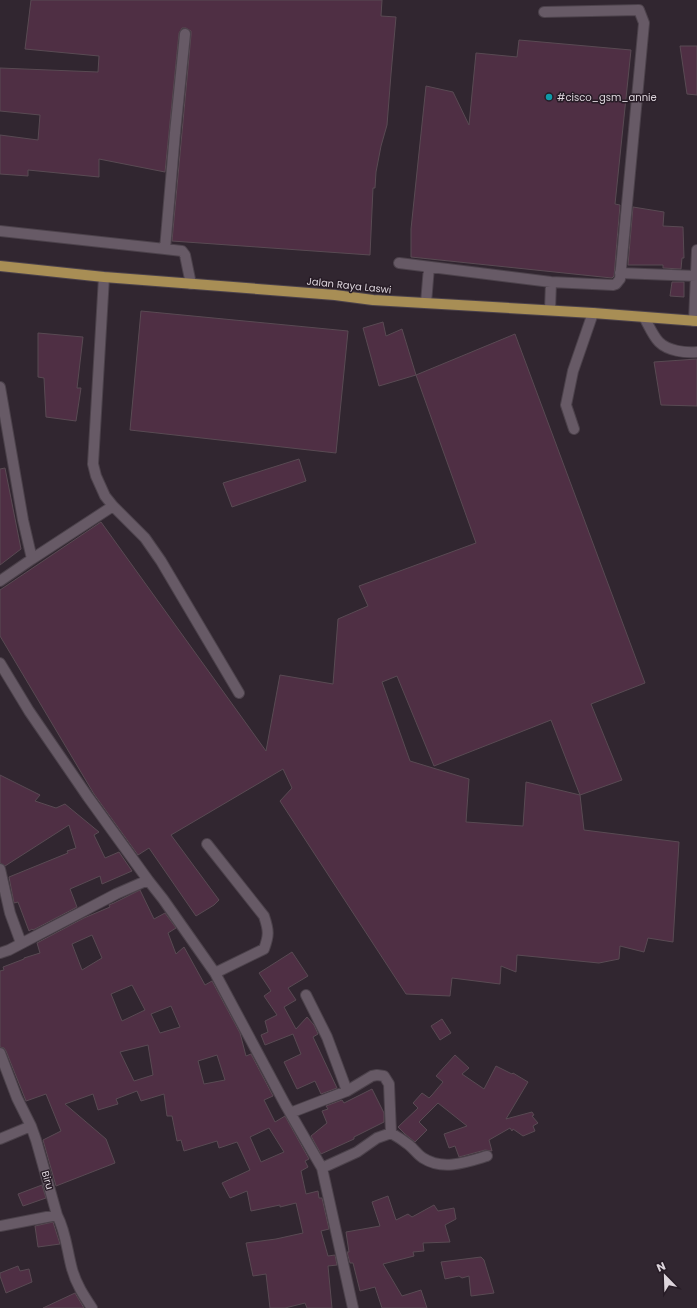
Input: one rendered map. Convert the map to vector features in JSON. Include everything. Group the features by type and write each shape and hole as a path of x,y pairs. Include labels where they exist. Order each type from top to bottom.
{"main road":[{"name":"Jalan Raya Laswi","path":"0,266 104,277 335,295 373,300 550,310 696,321"}],"street":[{"path":"399,263 551,282 613,285 618,282 644,23 639,10 544,12"},
{"path":"165,249 185,34"},
{"path":"0,231 182,251 185,254 191,284"},
{"path":"696,321 697,250"},
{"path":"426,303 429,267"},
{"path":"620,273 696,276"},
{"path":"104,277 93,464 96,476 100,486 113,506 144,538 161,561 239,693"},
{"path":"550,310 551,282"},
{"path":"574,429 566,405 574,371 593,313"},
{"path":"644,317 659,342 685,353 697,352"},
{"path":"0,387 23,520 32,559"},
{"path":"0,580 113,506"},
{"path":"0,662 29,711 88,797 215,973 290,1113 322,1168 353,1308"},
{"path":"207,844 264,916 268,928 268,937 264,949 215,973"},
{"path":"0,869 10,913 21,943"},
{"path":"0,953 116,894 148,880"},
{"path":"306,995 328,1037 347,1091"},
{"name":"Biru","path":"0,1053 17,1098 31,1126 57,1215 62,1223 72,1270 78,1287 92,1308"},
{"path":"290,1113 347,1091 372,1076 384,1076 389,1084 391,1133"},
{"path":"0,1139 31,1126"},
{"path":"322,1168 357,1152 377,1138 391,1133"},
{"path":"391,1133 410,1146 422,1158 437,1164 444,1165 463,1163 487,1156"},
{"path":"0,1226 57,1215"}],"building":[{"path":"31,0 382,0 381,16 396,17 387,125 376,172 375,188 373,188 370,255 172,241 191,35 191,31 186,28 182,28 179,33 165,172 99,159 99,177 28,170 28,176 0,174 0,135 38,140 40,115 0,111 0,68 98,72 99,56 25,49"},
{"path":"519,40 631,50 615,204 620,205 614,276 612,278 411,257 411,229 426,86 453,92 469,125 476,53 517,57"},
{"path":"680,46 697,46 697,95 687,94"},
{"path":"633,207 664,212 663,226 683,227 684,258 682,258 681,269 663,268 663,265 628,265"},
{"path":"672,282 684,282 684,297 670,296"},
{"path":"141,311 348,331 336,453 130,430"},
{"path":"383,322 386,336 402,329 416,375 379,386 363,328"},
{"path":"38,333 83,337 77,388 81,388 76,421 46,417 44,378 38,377"},
{"path":"515,334 645,683 591,704 622,780 580,795 584,830 679,842 673,942 648,938 644,952 620,946 619,959 599,963 517,955 516,972 501,966 500,984 452,978 450,996 406,994 280,801 292,788 283,769 171,835 219,900 214,905 196,916 149,848 138,855 94,794 0,636 0,590 101,522 266,751 280,675 333,684 338,619 368,606 359,586 476,543 416,375","holes":["397,676 434,766 551,720 580,795 526,782 523,826 466,822 469,779 410,761 382,682"]},
{"path":"697,359 697,406 661,405 654,362"},
{"path":"299,459 306,481 232,507 223,483"},
{"path":"5,468 21,549 0,565 0,469"},
{"path":"0,775 40,795 35,801 56,808 65,804 99,832 94,835 105,858 119,852 132,871 102,884 100,876 70,889 77,907 29,931 18,902 14,903 9,877 68,853 67,851 76,848 69,825 5,866 0,863"},
{"path":"140,890 154,919 165,913 176,928 168,933 176,954 184,947 205,985 212,981 240,1033 246,1056 251,1054 273,1096 264,1100 275,1122 285,1116 309,1159 305,1161 308,1167 301,1171 306,1194 318,1191 319,1198 322,1198 329,1229 321,1231 328,1256 335,1255 337,1265 328,1266 332,1308 307,1308 305,1303 285,1308 270,1308 266,1274 253,1276 246,1243 276,1239 303,1233 296,1203 251,1211 247,1191 230,1198 222,1183 250,1170 237,1142 219,1148 217,1141 184,1151 181,1140 177,1141 172,1116 167,1116 164,1094 141,1101 137,1091 116,1099 118,1104 98,1110 93,1094 65,1104 106,1139 115,1163 56,1186 43,1140 61,1131 46,1094 26,1101 6,1051 4,1048 0,1047 0,971 4,970 3,967 40,953 37,943 84,918 110,907 109,905","holes":["92,935 102,958 82,970 72,944","132,985 145,1010 122,1021 111,994","171,1006 180,1027 160,1033 151,1014","148,1045 153,1075 134,1081 120,1052","217,1055 225,1080 204,1084 198,1061","269,1128 284,1152 261,1162 250,1137"]},
{"path":"292,952 308,976 288,988 296,1000 284,1007 296,1029 307,1017 314,1025 318,1034 313,1037 337,1088 321,1094 315,1081 297,1089 284,1062 301,1054 293,1034 265,1045 261,1035 268,1032 265,1021 277,1015 264,996 271,991 259,973"},
{"path":"442,1019 451,1033 440,1040 431,1026"},
{"path":"455,1055 469,1068 462,1074 484,1089 496,1066 512,1074 513,1073 528,1082 506,1119 532,1112 534,1115 532,1116 538,1123 533,1126 535,1131 523,1136 513,1129 512,1131 510,1128 489,1140 492,1151 485,1150 459,1157 455,1146 449,1148 444,1134 467,1126 438,1103 419,1122 427,1130 415,1142 405,1134 398,1127 418,1108 413,1103 422,1093 429,1098 432,1095 443,1082 436,1076"},
{"path":"372,1089 384,1113 384,1122 354,1137 354,1139 321,1154 311,1136 327,1123 322,1111 328,1109 326,1106 342,1100 344,1103"},
{"path":"42,1185 46,1198 23,1206 18,1194"},
{"path":"388,1196 396,1220 408,1214 412,1217 434,1205 438,1211 454,1208 456,1219 445,1225 450,1242 423,1243 424,1251 413,1252 414,1256 383,1264 402,1296 421,1290 427,1308 382,1308 375,1287 360,1291 353,1263 350,1263 347,1252 349,1252 346,1232 380,1226 372,1202"},
{"path":"53,1222 60,1244 38,1247 35,1226"},
{"path":"481,1257 484,1260 494,1293 471,1296 469,1276 462,1278 459,1276 445,1279 441,1262"},
{"path":"18,1266 20,1271 29,1269 32,1282 6,1293 0,1273"},
{"path":"75,1293 84,1308 43,1308"}],"place":[{"name":"#cisco_gsm_annie","path":"549,97"}]}
